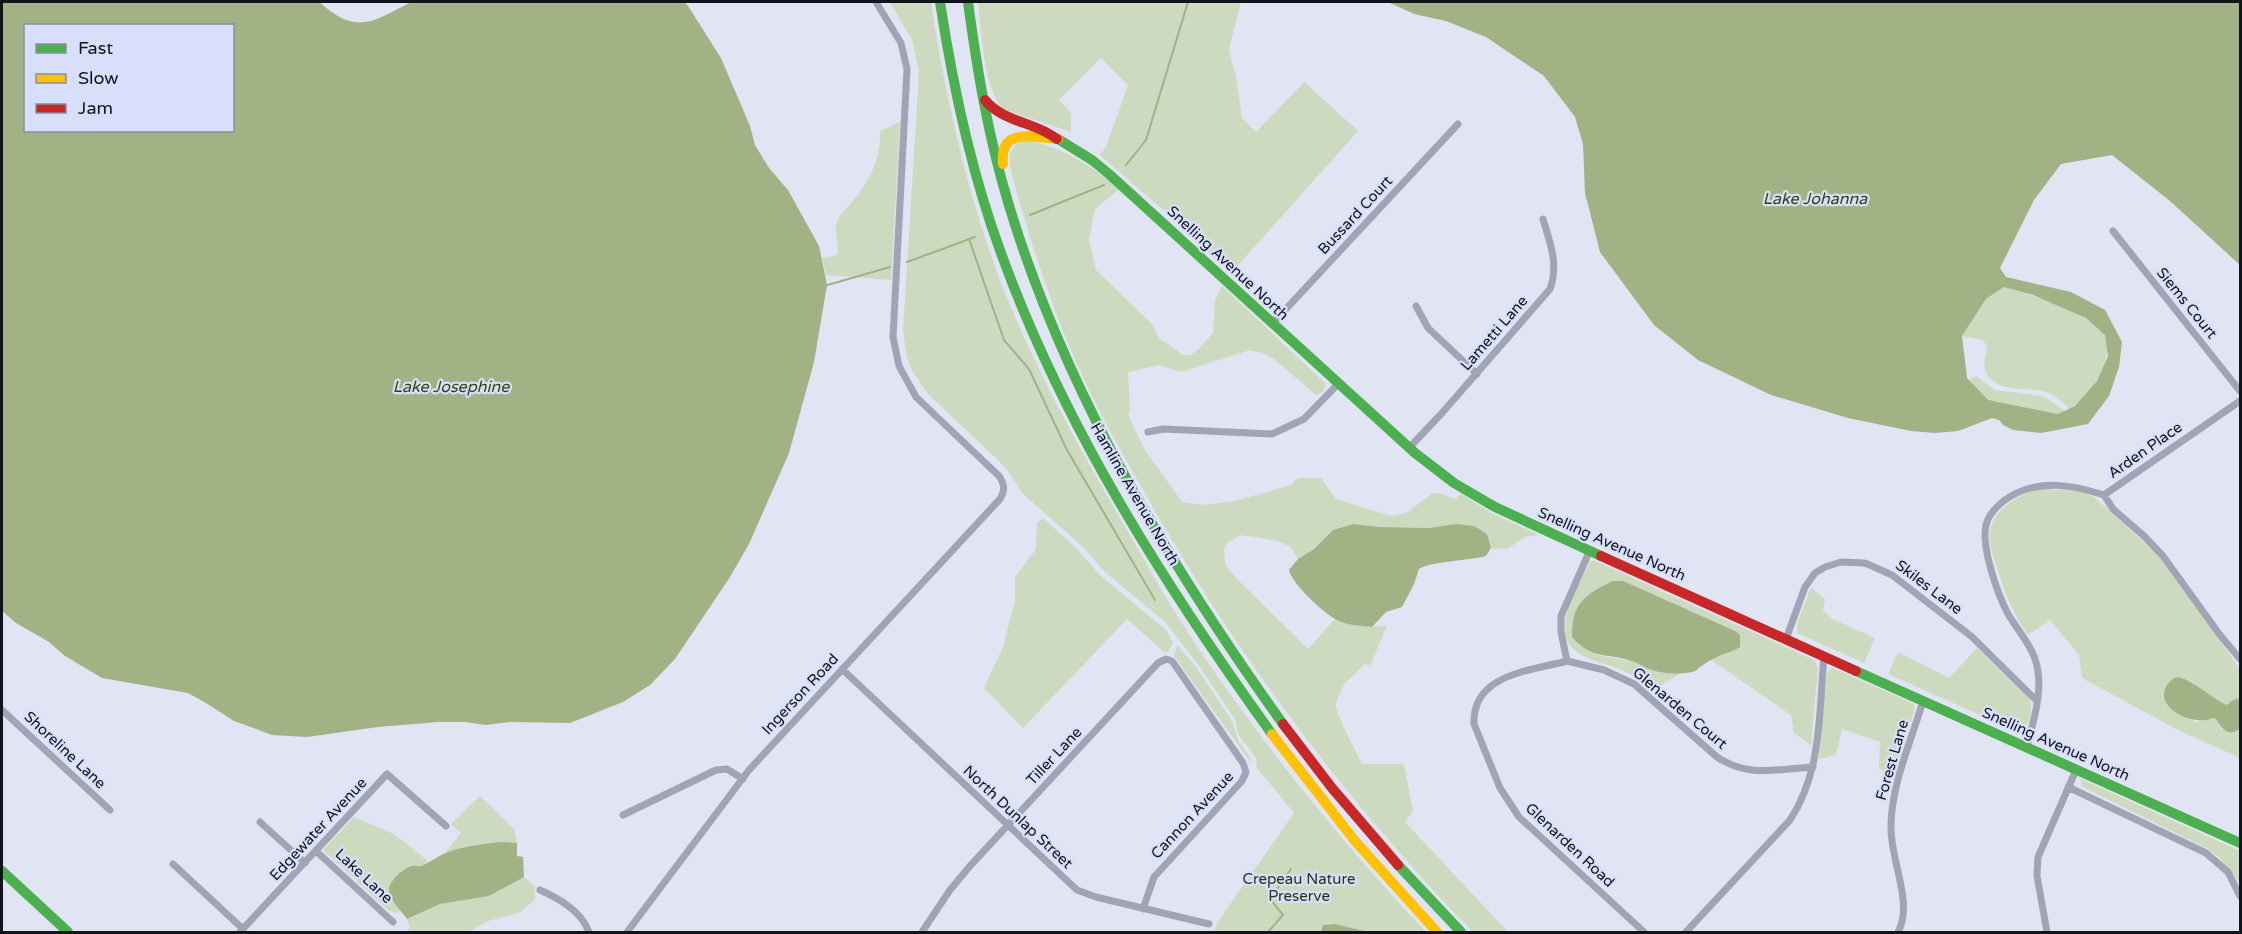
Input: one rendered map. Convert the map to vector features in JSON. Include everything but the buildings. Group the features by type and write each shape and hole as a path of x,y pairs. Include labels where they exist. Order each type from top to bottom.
{"main road":[{"name":"Hamline Avenue North","path":"940,2 960,113 985,205 1032,333 1076,421 1155,561 1230,679 1301,776 1437,933"},
{"path":"968,2 983,96"},
{"name":"Hamline Avenue North","path":"983,96 1013,218 1051,323 1087,404 1143,506 1195,594 1254,682 1319,771 1407,875 1461,933"},
{"name":"Snelling Avenue North","path":"983,96 992,110 1004,118 1045,130 1092,160 1409,448 1454,483 1495,507 2241,843"},
{"path":"1013,218 1001,159 1004,146 1012,138 1023,135 1058,140"},
{"path":"2,872 68,933"}],"street":[{"name":"Ingerson Road","path":"627,933 773,742 1000,499 1004,486 999,476 916,397 905,380 897,359 893,337 907,69 901,43 876,2"},
{"name":"Bussard Court","path":"1272,324 1458,124"},
{"name":"Lametti Lane","path":"1409,448 1550,289 1555,270 1543,219"},
{"name":"Siems Court","path":"2113,231 2241,391"},
{"path":"1416,306 1428,328 1477,374"},
{"path":"1148,432 1163,429 1272,434 1304,419 1338,384"},
{"name":"Arden Place","path":"2027,747 2037,701 2037,666 2032,652 2007,612 1998,590 1984,537 1986,523 2004,500 2025,489 2042,485 2077,486 2104,495 2241,401"},
{"path":"2104,495 2113,509 2163,556 2220,635 2241,659"},
{"path":"1567,660 1561,632 1561,616 1590,550"},
{"name":"Skiles Lane","path":"1786,639 1805,587 1815,573 1841,562 1865,563 1892,575 1971,636 2037,701"},
{"path":"1686,933 1790,820 1806,792 1813,767 1824,656"},
{"name":"Tiller Lane","path":"922,933 950,890 1158,663 1166,659 1172,661 1243,763 1246,772"},
{"name":"Glenarden Court","path":"1567,660 1604,670 1634,684 1717,757 1732,767 1749,771 1813,767"},
{"name":"Glenarden Road","path":"1567,660 1511,676 1491,685 1480,695 1474,713 1474,724 1500,788 1519,817 1644,933"},
{"name":"North Dunlap Street","path":"842,669 1077,890 1096,897 1209,924"},
{"name":"Forest Lane","path":"1898,933 1905,908 1891,843 1892,800 1923,701"},
{"name":"Shoreline Lane","path":"2,710 110,810"},
{"path":"623,815 716,770 727,769 743,779"},
{"path":"2047,933 2037,876 2038,857 2076,770"},
{"name":"Cannon Avenue","path":"1143,909 1154,877 1242,781 1246,772"},
{"name":"Edgewater Avenue","path":"242,931 387,774 446,826"},
{"path":"2068,788 2206,853 2228,872 2241,896"},
{"path":"260,822 305,863"},
{"name":"Lake Lane","path":"316,850 393,922"},
{"path":"173,864 242,931"},
{"path":"540,890 572,909 581,918 589,933"}],"green space":[{"name":"Crepeau Nature Preserve","path":"890,2 931,2 958,142 976,210 999,278 1040,372 1106,494 1184,627 1248,719 1334,828 1426,932 1220,932 1215,930 1217,923 1294,813 1257,768 1256,758 1238,734 1235,719 1197,663 1166,623 1105,572 1083,547 1022,493 1009,472 928,394 913,372 907,358 903,330 919,72 912,40"},
{"path":"978,2 1241,2 1229,49 1236,76 1242,118 1256,132 1304,82 1358,131 1231,273 1184,230 1182,217 1175,211 1162,209 1100,155 1106,147 1128,85 1101,58 1059,100 1071,113 1071,132 1003,109 997,100 988,74"},
{"path":"900,122 891,280 826,275 822,258 835,256 838,253 837,221 858,194 873,169 879,151 880,131"},
{"path":"1020,139 1048,146 1073,157 1097,171 1119,189 1095,209 1089,239 1096,270 1152,324 1159,338 1183,355 1190,355 1198,350 1213,333 1215,301 1222,286 1326,384 1323,392 1316,395 1274,359 1250,350 1181,372 1159,365 1128,372 1130,411 1128,415 1145,450 1182,502 1203,505 1235,501 1291,485 1298,478 1321,478 1336,499 1391,516 1406,513 1433,493 1455,499 1461,494 1495,515 1539,535 1525,537 1507,549 1491,548 1487,534 1456,524 1429,528 1353,524 1333,530 1314,549 1298,559 1291,547 1278,541 1241,535 1228,542 1224,549 1225,564 1235,577 1308,649 1335,619 1361,626 1387,626 1370,666 1365,664 1344,684 1335,705 1343,726 1362,764 1404,764 1413,811 1405,822 1508,932 1473,932 1381,831 1296,725 1256,670 1182,556 1102,415 1057,316 1010,167 1010,153"},
{"path":"2004,287 2073,311 2097,326 2104,334 2107,348 2102,370 2088,392 2069,409 2064,403 2046,392 2009,388 1994,382 1985,369 1987,346 1983,340 1962,336 1986,299"},
{"path":"1976,376 1995,390 2043,396 2065,411 2058,414 1987,400 1969,380"},
{"path":"2044,489 2081,491 2094,497 2154,551 2164,563 2240,669 2240,698 2227,705 2210,696 2190,680 2165,704 2195,722 2213,718 2216,719 2221,729 2237,732 2240,729 2240,758 2178,730 2082,678 2079,655 2050,620 2028,635 2015,614 2003,585 1993,557 1990,530 1998,514 2010,502"},
{"path":"1043,518 1076,548 1102,577 1167,631 1173,643 1168,652 1164,652 1127,619 1023,728 984,688 1003,647 1015,601 1015,577 1036,549 1037,523"},
{"path":"1593,560 1814,660 1818,668 1811,745 1794,733 1791,715 1710,659 1727,654 1735,631 1611,581 1593,591 1581,602 1574,616 1572,637 1597,655 1635,662 1661,673 1679,674 1651,691 1630,674 1585,657 1576,651 1569,643 1565,632 1566,617 1576,589"},
{"path":"1811,587 1825,599 1823,611 1832,619 1875,638 1864,663 1797,633 1798,621"},
{"path":"1177,645 1196,667 1232,721 1239,742 1250,757 1251,763 1174,656"},
{"path":"1977,648 2030,699 2029,720 2024,728 2014,730 1888,674 1898,652 1949,678"},
{"path":"1833,668 1914,704 1914,712 1894,773 1879,769 1880,742 1842,729 1836,755 1819,759 1827,672"},
{"path":"2081,779 2240,851 2240,883 2220,858 2210,850 2081,786"},
{"path":"480,796 514,829 517,843 482,844 445,853 461,833 451,824"},
{"path":"354,817 394,834 428,861 423,865 408,868 392,880 400,912 395,913 388,910 323,850"},
{"path":"524,877 535,886 536,898 521,912 488,921 469,932 406,932 410,928 407,919 440,904 489,896"}],"water":[{"name":"Lake Josephine","path":"2,2 319,2 344,19 354,22 374,20 411,2 684,2 688,6 721,58 750,126 755,145 769,168 788,190 819,246 827,285 814,362 789,453 749,544 730,577 675,659 650,685 623,702 570,723 511,722 486,725 438,722 378,727 307,737 272,735 234,721 188,693 102,678 16,623 2,611"},
{"name":"Lake Johanna","path":"1388,2 2240,2 2240,265 2170,201 2112,155 2061,164 2034,200 2000,268 2006,277 2071,292 2105,310 2122,342 2119,367 2109,396 2088,424 2041,433 2013,430 1992,418 1958,431 1935,433 1911,431 1848,418 1771,395 1698,360 1654,325 1600,252 1585,193 1583,144 1575,117 1544,76 1486,37 1446,21 1414,14","holes":["2004,287 2033,295 2086,318 2105,335 2108,356 2097,381 2075,406 2058,414 1988,400 1967,378 1962,336 1986,299"]},
{"path":"1353,524 1429,528 1456,524 1474,526 1487,534 1491,548 1486,556 1432,564 1419,569 1402,607 1386,612 1372,627 1353,625 1335,619 1323,610 1301,590 1289,570 1298,559 1314,549 1333,530"},
{"path":"1612,581 1623,581 1735,631 1740,635 1740,647 1712,659 1694,672 1675,674 1657,672 1636,662 1587,650 1572,637 1574,616 1577,608 1587,596"},
{"path":"2178,677 2191,682 2227,705 2240,698 2240,729 2229,732 2220,726 2216,719 2187,718 2170,708 2165,702 2164,694 2168,683"},
{"path":"501,842 517,843 517,856 523,857 524,877 489,896 440,904 407,919 389,892 392,881 409,867 421,866 443,854 460,849"},
{"path":"1335,924 1368,932 1321,932 1323,925"}],"waterway":[{"path":"1126,165 1146,140 1188,2"},
{"path":"1030,215 1104,185"},
{"path":"907,262 975,237"},
{"path":"969,239 1004,340 1029,369 1067,450 1155,600"},
{"path":"824,286 890,267"},
{"path":"1268,932 1283,915 1270,899 1291,869"}],"traffic: fast":[{"path":"940,2 957,97 990,222 1026,317 1054,380 1086,442 1156,562 1193,621 1272,734"},
{"path":"968,2 984,102 1001,177 1031,272 1059,341 1090,408 1161,539 1200,602 1283,724"},
{"path":"1058,139 1092,160 1109,174 1415,453 1454,483 1495,507 1601,556"},
{"path":"1856,671 2240,843"},
{"path":"1398,865 1461,932"},
{"path":"2,871 68,932"}],"traffic: slow":[{"path":"1003,164 1003,152 1006,144 1012,139 1029,136 1058,139"},
{"path":"1272,734 1355,841 1437,932"}],"traffic: jam":[{"path":"985,100 993,108 1010,118 1048,133 1057,139"},
{"path":"1601,556 1856,671"},
{"path":"1283,724 1332,788 1398,865"}]}
